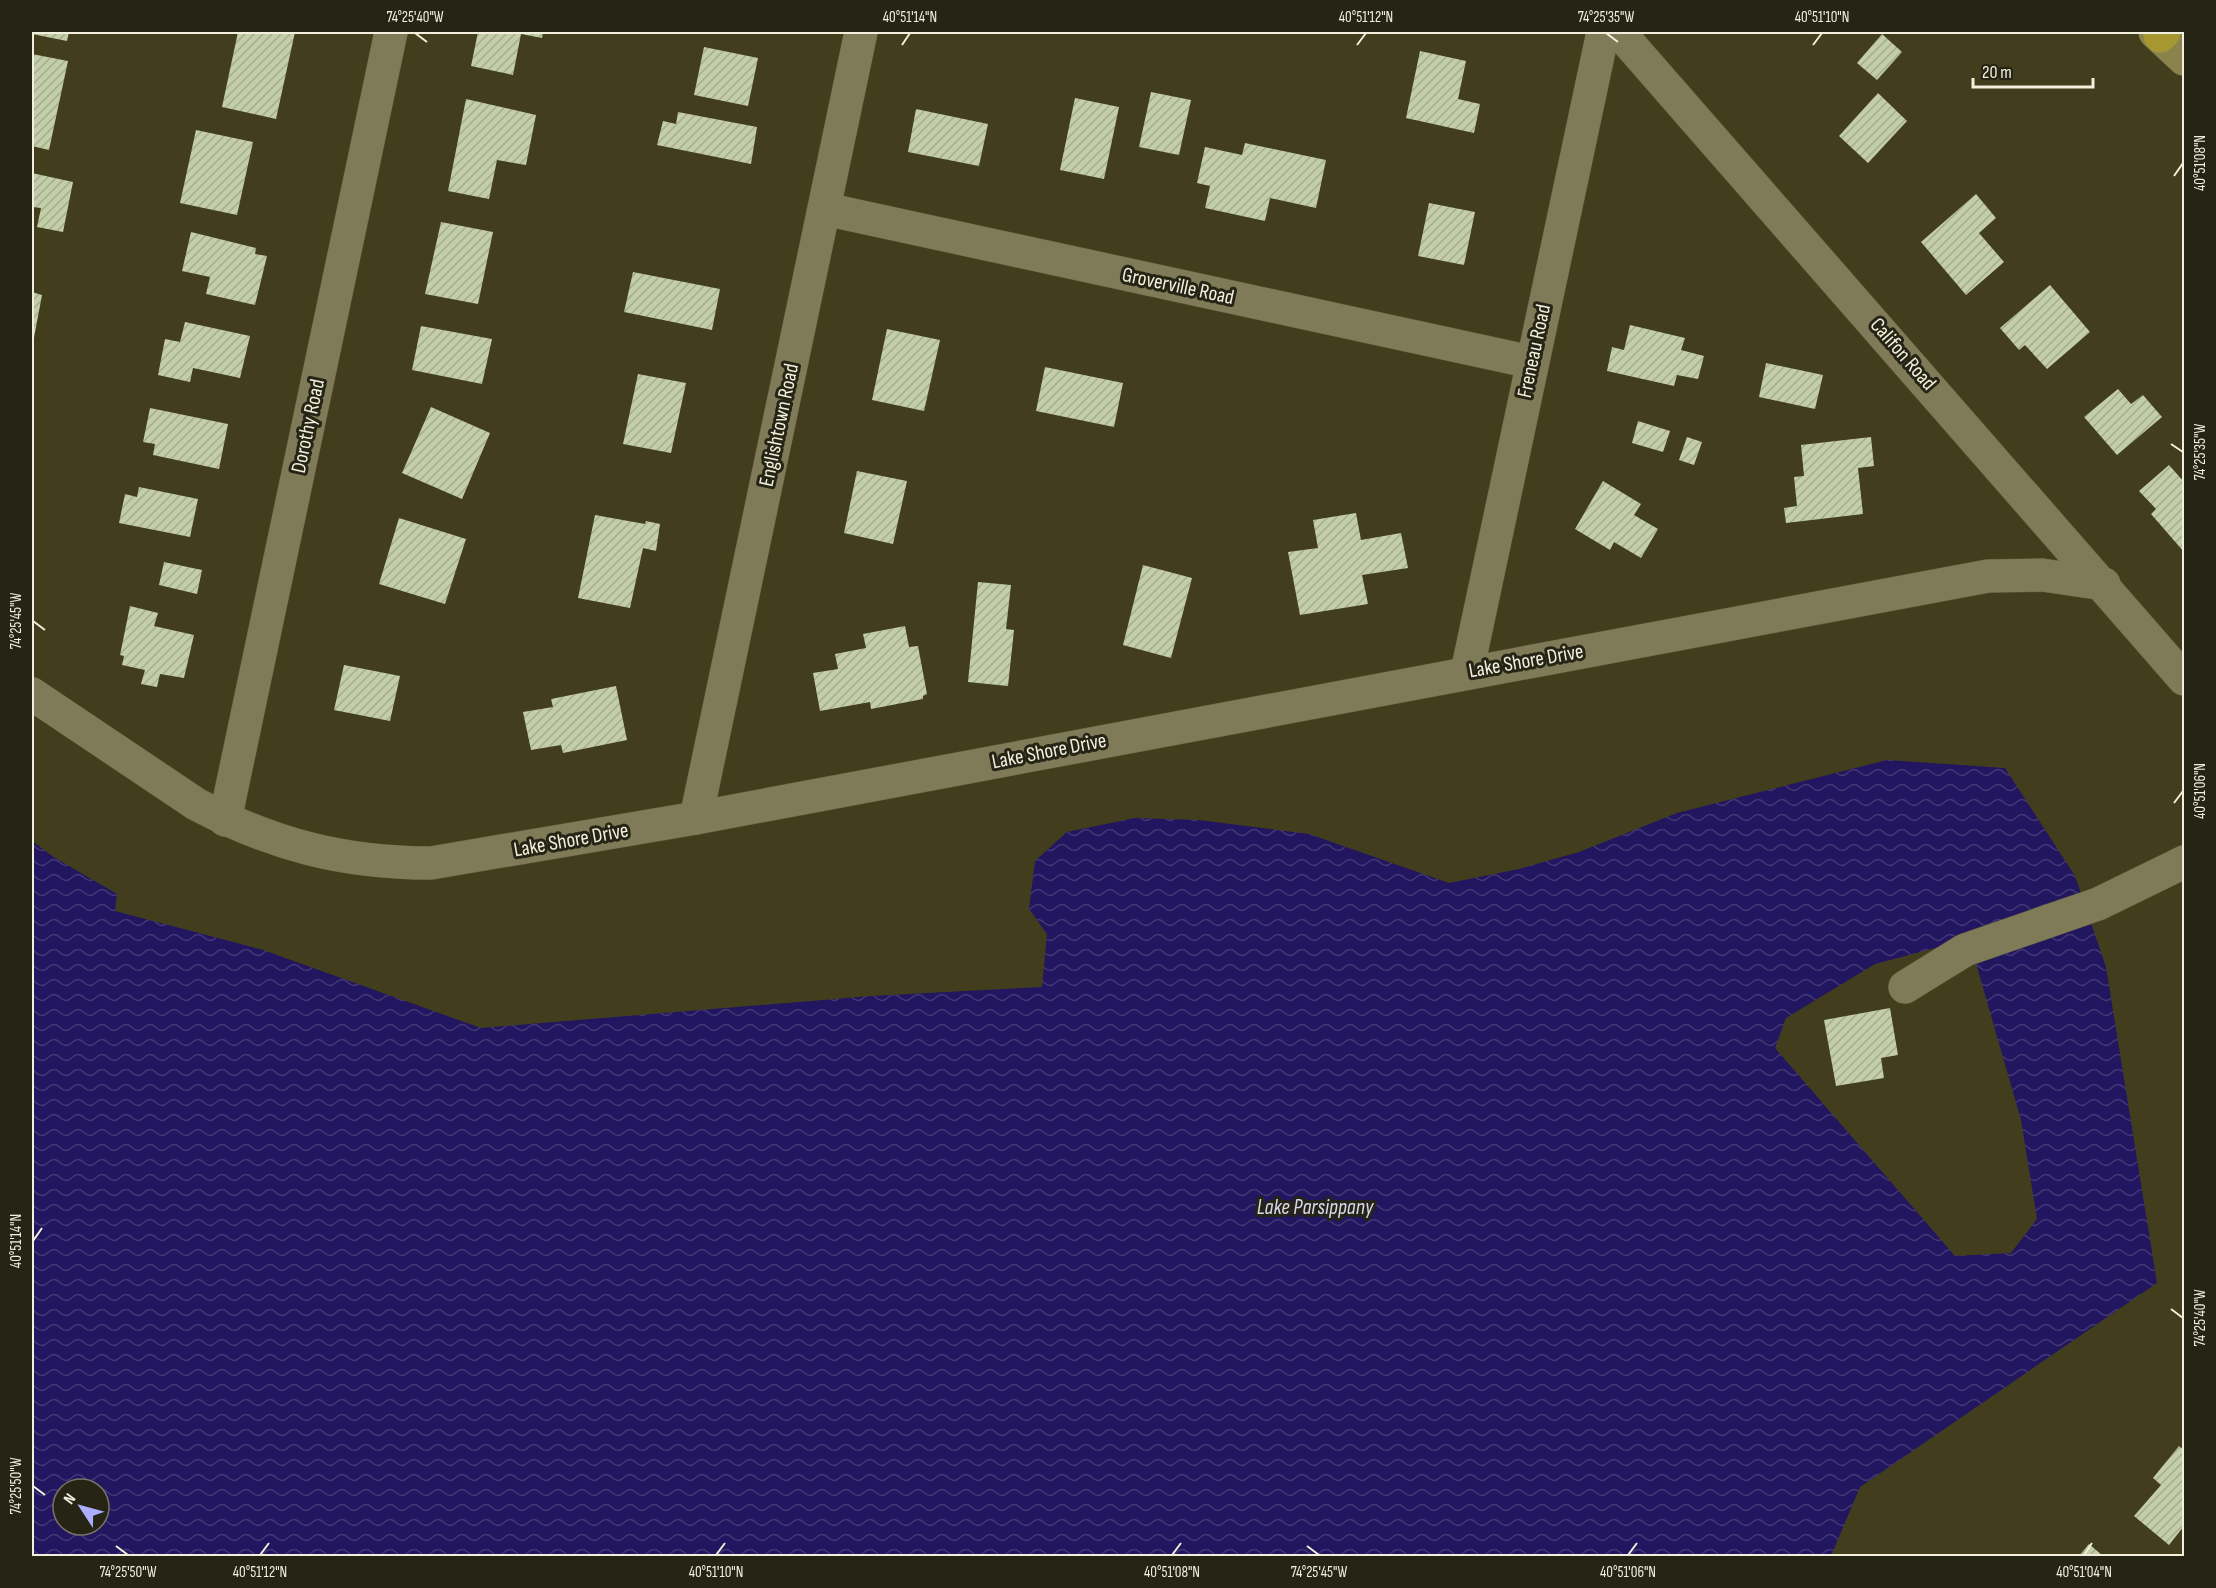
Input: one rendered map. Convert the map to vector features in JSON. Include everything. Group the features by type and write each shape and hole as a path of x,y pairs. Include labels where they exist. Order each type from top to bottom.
{"main road":[{"path":"2160,33 2184,58"}],"street":[{"name":"Dorothy Road","path":"225,820 391,32"},
{"name":"Englishtown Road","path":"696,818 861,32"},
{"name":"Freneau Road","path":"1467,672 1531,362 1603,32"},
{"name":"Califon Road","path":"1619,32 2184,679"},
{"name":"Groverville Road","path":"825,209 1531,362"},
{"name":"Lake Shore Drive","path":"32,694 196,804 225,820 282,843 323,854 387,863 420,863 531,848 696,818 1988,576 2042,575 2103,584"},
{"path":"1905,987 1965,950 2098,904 2184,862"}],"water":[{"name":"Lake Parsippany","path":"1887,760 2005,768 2075,876 2106,967 2157,1283 1860,1487 1831,1556 32,1556 32,841 52,856 117,894 115,911 260,949 481,1028 871,996 1042,987 1047,934 1029,909 1035,861 1067,832 1135,818 1199,820 1309,834 1449,883 1519,869 1579,852 1677,813","holes":["1969,939 2021,1120 2037,1219 2011,1253 1955,1256 1775,1048 1786,1018 1875,964"]}],"building":[{"path":"32,32 69,32 67,41 32,34"},
{"path":"238,32 295,32 276,119 222,107"},
{"path":"478,32 543,32 542,38 521,34 513,75 471,66"},
{"path":"1882,34 1902,52 1877,80 1857,63"},
{"path":"704,47 758,58 748,106 694,95"},
{"path":"1420,51 1466,61 1458,99 1480,104 1474,133 1406,118"},
{"path":"32,54 68,61 49,150 32,146"},
{"path":"1151,92 1191,100 1179,155 1139,147"},
{"path":"1878,93 1907,121 1868,163 1839,136"},
{"path":"1075,98 1119,107 1104,179 1060,170"},
{"path":"466,99 536,115 526,165 497,160 489,199 448,191"},
{"path":"916,109 988,124 979,166 908,152"},
{"path":"678,112 757,127 751,164 657,145 663,121 676,124"},
{"path":"196,130 253,142 237,215 180,203"},
{"path":"1245,143 1326,160 1316,208 1270,198 1265,221 1205,208 1210,186 1197,183 1205,147 1242,155"},
{"path":"32,173 73,182 63,232 37,227 41,208 32,207"},
{"path":"1976,194 1996,218 1979,233 2004,262 1966,295 1921,242"},
{"path":"1429,203 1475,212 1464,265 1418,256"},
{"path":"441,222 493,232 478,304 425,294"},
{"path":"191,232 256,248 255,254 267,256 255,305 206,294 210,277 182,271"},
{"path":"633,272 720,289 712,330 624,312"},
{"path":"2050,285 2090,332 2047,369 2025,345 2019,350 2000,328"},
{"path":"32,292 42,295 33,343 32,343"},
{"path":"185,322 250,336 240,378 193,368 190,382 158,375 165,339 180,342"},
{"path":"1630,325 1685,338 1681,350 1704,356 1698,379 1677,375 1674,386 1607,371 1612,347 1624,350"},
{"path":"421,326 492,339 482,384 412,370"},
{"path":"887,329 940,340 924,411 872,400"},
{"path":"1766,363 1823,375 1815,409 1759,397"},
{"path":"1045,367 1123,383 1114,427 1036,411"},
{"path":"638,374 686,383 671,453 623,444"},
{"path":"2118,389 2131,404 2143,395 2162,417 2117,455 2084,417"},
{"path":"431,407 490,433 462,499 402,473"},
{"path":"150,408 228,424 219,469 153,455 155,444 143,442"},
{"path":"1638,421 1670,431 1663,452 1632,443"},
{"path":"1687,437 1702,442 1694,465 1679,460"},
{"path":"1871,437 1874,466 1858,468 1863,514 1786,523 1784,508 1797,506 1794,477 1804,476 1801,445"},
{"path":"2169,465 2184,482 2184,552 2151,514 2156,509 2139,491"},
{"path":"857,471 907,481 893,544 844,533"},
{"path":"1603,481 1641,504 1634,515 1658,529 1641,558 1614,542 1610,550 1575,529"},
{"path":"139,487 198,499 190,537 119,523 125,494 137,497"},
{"path":"1356,513 1361,540 1401,533 1408,568 1362,575 1368,604 1300,615 1288,552 1318,548 1313,520"},
{"path":"595,515 645,524 646,521 660,524 656,551 643,548 630,608 578,598"},
{"path":"399,518 466,539 445,604 379,584"},
{"path":"164,562 202,570 197,594 159,585"},
{"path":"1143,565 1192,578 1171,658 1123,645"},
{"path":"978,582 1011,585 1006,629 1014,630 1008,686 968,682"},
{"path":"130,606 158,613 154,626 194,635 184,678 160,674 157,687 141,684 145,670 122,665 124,656 120,655"},
{"path":"905,626 909,647 918,646 927,694 923,696 923,699 871,709 870,702 820,711 813,673 838,669 835,654 866,648 863,634"},
{"path":"344,665 400,676 390,721 334,710"},
{"path":"616,686 627,740 563,753 561,745 531,750 523,712 553,707 551,699"},
{"path":"1890,1008 1898,1055 1881,1058 1884,1078 1836,1086 1824,1020"},
{"path":"2179,1446 2184,1450 2184,1526 2169,1545 2134,1516 2161,1485 2153,1478"},
{"path":"2089,1544 2103,1556 2079,1556"}]}
